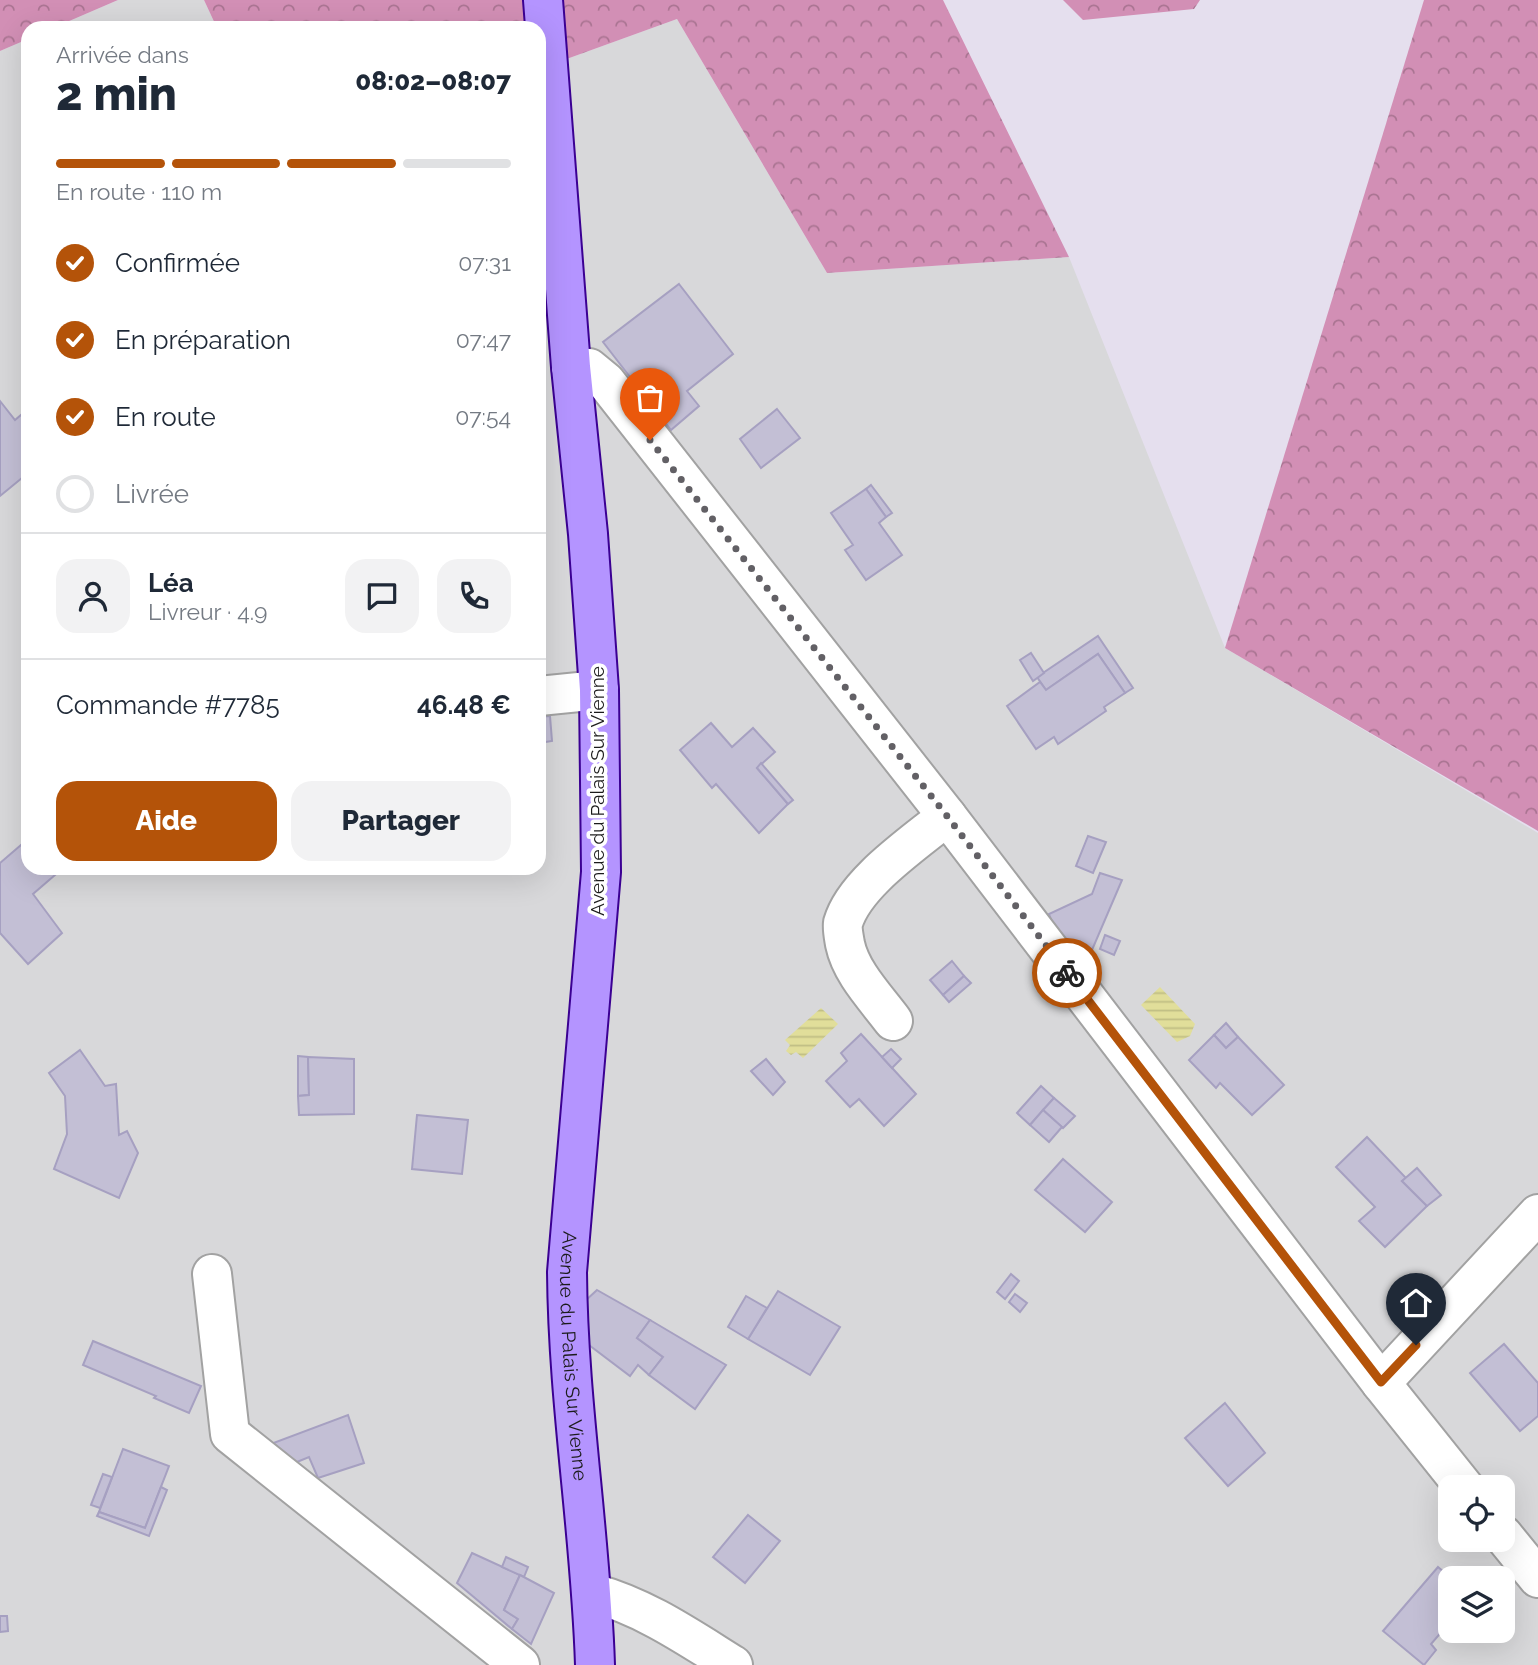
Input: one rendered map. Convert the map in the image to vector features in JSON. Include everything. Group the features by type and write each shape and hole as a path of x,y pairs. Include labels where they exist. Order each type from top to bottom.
{"main road":[{"name":"Avenue du Palais Sur Vienne","path":"543,0 545,21"},
{"name":"Avenue du Palais Sur Vienne","path":"546,41 570,367 588,534 599,690 601,872 567,1272 567,1339 593,1594 596,1665"}],"street":[{"path":"570,367 589,368 606,382 947,816 1455,1475"},
{"path":"546,695 599,690"},
{"path":"893,1021 858,975 845,947 843,925 853,902 874,878 947,816"},
{"path":"1381,1382 1538,1214"},
{"path":"212,1274 230,1434 520,1665"},
{"path":"1515,1550 1538,1578"},
{"path":"593,1594 619,1600 653,1616 733,1665"}],"shaded area":[{"path":"118,0 204,0 214,21 69,21"},
{"path":"677,19 827,273 1069,257 1225,648 1538,833 1538,1665 0,1665 0,51 21,42 21,875 546,875 546,66"},
{"path":"1160,987 1195,1024 1190,1036 1177,1042 1141,1005"},
{"path":"821,1008 838,1024 803,1058 796,1052 791,1055 786,1051 790,1045 785,1040"}],"green space":[{"path":"0,0 118,0 69,21 21,21 21,42 0,51"},
{"path":"204,0 943,0 1069,257 827,273 677,19 546,66 546,21 214,21"},
{"path":"1063,0 1200,0 1194,9 1083,20"},
{"path":"1424,0 1538,0 1538,831 1225,648"}],"building":[{"path":"679,284 733,354 687,391 699,406 671,430 603,342"},
{"path":"0,401 15,420 21,415 21,479 0,496"},
{"path":"777,409 800,438 761,468 740,439"},
{"path":"871,485 892,513 886,517 866,489"},
{"path":"866,489 886,517 879,523 902,555 866,580 845,550 853,545 831,513"},
{"path":"1098,636 1133,688 1125,693 1098,654 1046,690 1037,677"},
{"path":"1031,653 1044,673 1033,681 1020,660"},
{"path":"1098,654 1125,693 1104,707 1106,711 1058,744 1054,737 1036,749 1007,706 1040,682 1046,690"},
{"path":"546,716 550,716 552,741 546,742"},
{"path":"711,723 732,747 753,728 775,752 757,768 788,804 759,833 716,784 712,788 680,750"},
{"path":"761,763 793,800 788,804 757,768"},
{"path":"1088,836 1106,842 1093,873 1076,866"},
{"path":"21,845 21,875 55,875 33,894 62,933 28,964 0,933 0,863"},
{"path":"1100,873 1122,880 1083,971 1057,935 1049,914 1092,894"},
{"path":"1105,935 1120,941 1114,955 1100,949"},
{"path":"952,961 964,976 943,995 930,980"},
{"path":"964,976 971,983 949,1002 943,995"},
{"path":"1226,1023 1238,1037 1226,1048 1214,1035"},
{"path":"861,1034 916,1094 884,1126 859,1099 850,1107 826,1081 847,1061 841,1053"},
{"path":"1214,1035 1226,1048 1238,1037 1284,1085 1252,1115 1220,1083 1216,1088 1189,1060"},
{"path":"891,1049 901,1059 892,1068 882,1057"},
{"path":"80,1050 105,1086 116,1084 119,1135 127,1131 138,1153 119,1198 54,1169 67,1134 65,1096 49,1073"},
{"path":"298,1056 308,1057 309,1095 298,1096"},
{"path":"308,1057 354,1059 354,1114 299,1115 298,1096 309,1095"},
{"path":"766,1059 785,1082 773,1095 751,1071"},
{"path":"1041,1086 1054,1098 1030,1125 1017,1113"},
{"path":"1054,1098 1075,1116 1063,1128 1043,1110"},
{"path":"1043,1110 1062,1127 1049,1142 1030,1125"},
{"path":"417,1115 468,1120 462,1174 412,1169"},
{"path":"1367,1137 1406,1178 1402,1181 1427,1206 1385,1247 1359,1221 1375,1207 1336,1167"},
{"path":"1063,1159 1112,1202 1085,1232 1035,1190"},
{"path":"1417,1168 1441,1195 1427,1206 1402,1181"},
{"path":"1011,1274 1019,1281 1005,1299 997,1292"},
{"path":"597,1290 650,1320 637,1338 663,1357 649,1375 638,1365 630,1376 585,1342 584,1302"},
{"path":"778,1291 840,1327 810,1375 748,1339"},
{"path":"1015,1294 1027,1303 1020,1312 1009,1302"},
{"path":"746,1296 767,1308 748,1339 728,1327"},
{"path":"650,1320 726,1365 695,1409 649,1375 663,1357 637,1338"},
{"path":"93,1341 201,1386 189,1413 83,1365"},
{"path":"1504,1344 1538,1383 1538,1416 1520,1431 1470,1373"},
{"path":"1225,1403 1265,1453 1228,1486 1185,1438"},
{"path":"348,1415 364,1463 318,1478 309,1457 292,1464 268,1445"},
{"path":"123,1449 169,1466 145,1528 99,1512"},
{"path":"103,1474 112,1477 100,1508 91,1505"},
{"path":"161,1487 167,1490 149,1536 97,1516 99,1512 145,1528"},
{"path":"748,1515 780,1541 745,1583 713,1557"},
{"path":"472,1553 520,1575 504,1610 518,1619 512,1629 457,1583"},
{"path":"506,1557 528,1567 524,1577 502,1567"},
{"path":"1438,1567 1438,1636 1431,1644 1436,1650 1424,1665 1383,1631"},
{"path":"520,1575 554,1593 531,1644 512,1629 518,1619 504,1610"},
{"path":"0,1616 7,1616 8,1631 0,1632"}],"way so far":[{"path":"650,440 947,816 1067,973"}],"route":[{"path":"1067,973 1381,1382 1416,1345"}]}
